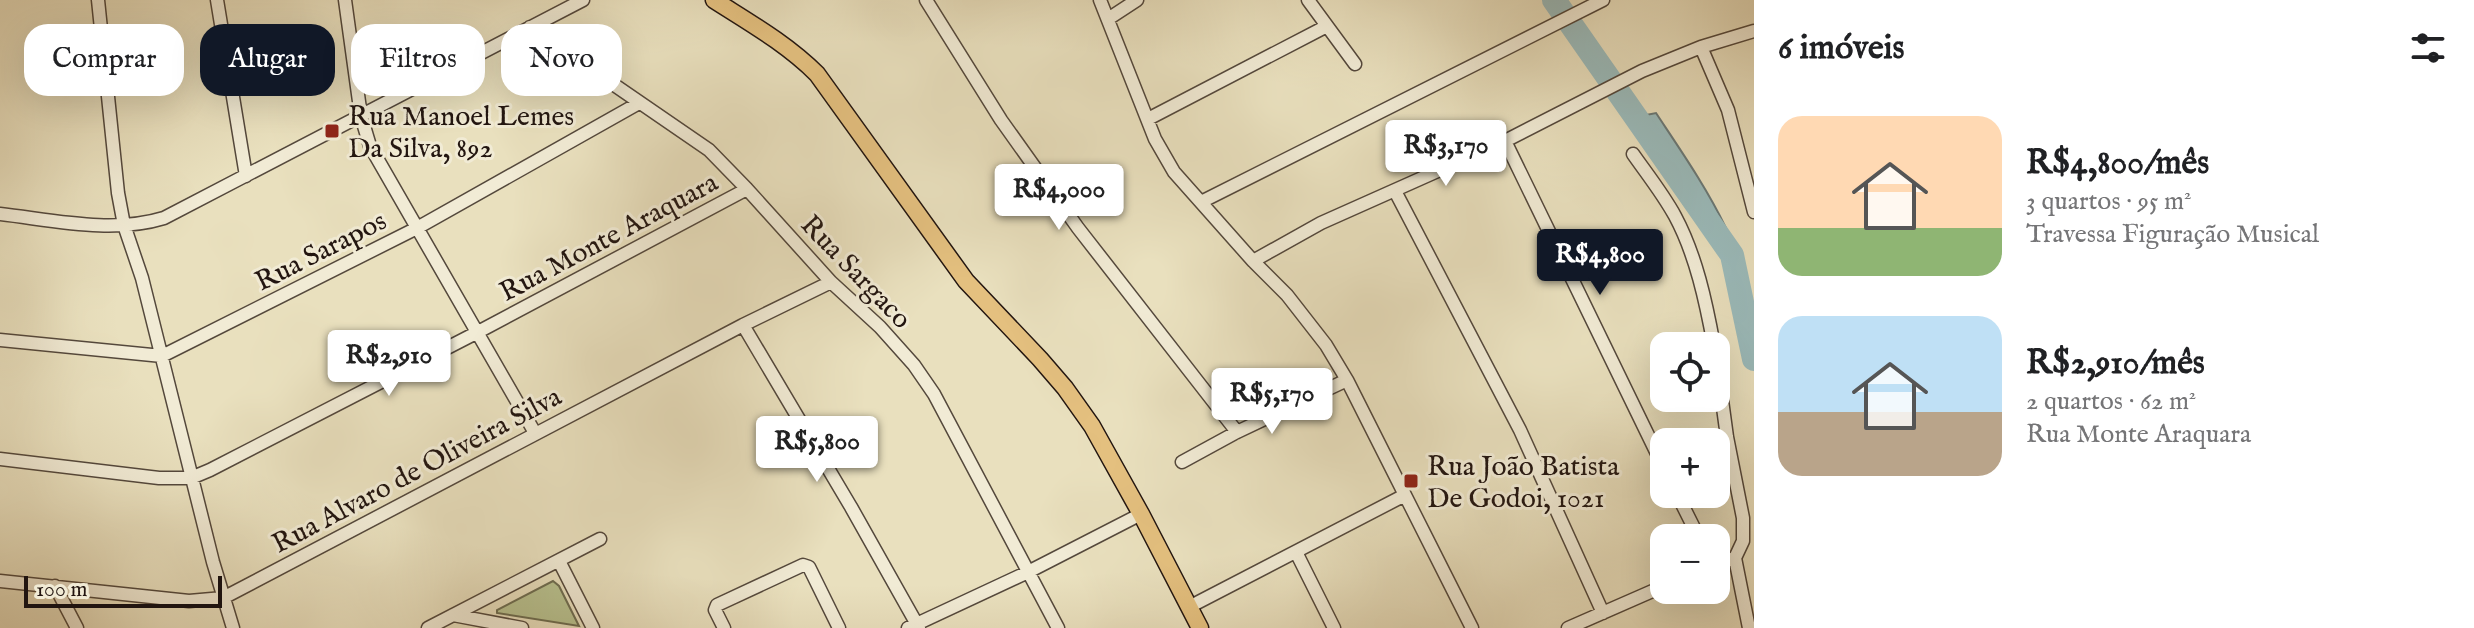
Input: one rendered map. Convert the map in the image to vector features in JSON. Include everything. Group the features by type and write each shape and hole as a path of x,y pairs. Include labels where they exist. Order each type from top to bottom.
{"main road":[{"path":"714,0 799,56 817,74 966,281 1065,388 1092,426 1200,628"}],"street":[{"path":"98,0 124,225 142,278 191,478 233,628"},
{"path":"217,0 246,176"},
{"path":"345,0 361,116 376,157 535,433"},
{"path":"536,24 583,0"},
{"path":"926,0 1001,120 1073,221 1237,432"},
{"path":"1100,0 1155,139 1174,172 1287,295 1347,380 1472,628"},
{"path":"1108,19 1137,0"},
{"path":"1308,0 1355,64"},
{"path":"1201,202 1603,0"},
{"path":"1148,119 1327,26"},
{"path":"1253,261 1321,223 1505,141 1642,71 1701,47 1754,31"},
{"path":"0,214 98,225 148,223 164,218 501,42"},
{"path":"1701,47 1728,110 1754,212"},
{"name":"Rua Sargaco","path":"622,91 709,150 831,282 880,327 914,365 934,394 1058,628"},
{"name":"Rua Sarapos","path":"162,356 417,228 639,103"},
{"path":"1505,141 1650,439"},
{"path":"1633,154 1676,218 1687,244 1711,332"},
{"name":"Rua Monte Araquara","path":"0,459 159,478 191,478 478,332 747,189"},
{"path":"1395,191 1520,430 1603,613"},
{"name":"Rua Alvaro de Oliveira Silva","path":"0,581 189,601 223,598 535,433 831,282"},
{"path":"743,325 915,626 1141,514"},
{"path":"0,340 162,356"},
{"path":"1182,462 1347,380"},
{"path":"1725,412 1744,528 1742,546 1735,558 1749,628"},
{"path":"1189,607 1405,495"},
{"path":"428,628 600,539"},
{"path":"1296,552 1334,628"},
{"path":"1730,559 1735,558"},
{"path":"559,561 593,628"},
{"path":"724,628 715,610 717,605 800,566 809,567 839,628"},
{"path":"55,586 77,628"},
{"path":"1568,628 1650,592"},
{"path":"453,615 522,628"}],"green space":[{"path":"553,581 559,586 579,626 497,613 497,610"}],"water":[{"path":"1656,113 1707,192 1735,248 1752,308 1754,339 1740,271 1706,203 1641,116"}],"waterway":[{"path":"1554,0 1732,255 1754,359"}],"place":[{"name":"Rua Manoel Lemes Da Silva, 892","path":"332,131"},
{"name":"Rua João Batista De Godoi, 1021","path":"1411,481"}]}
